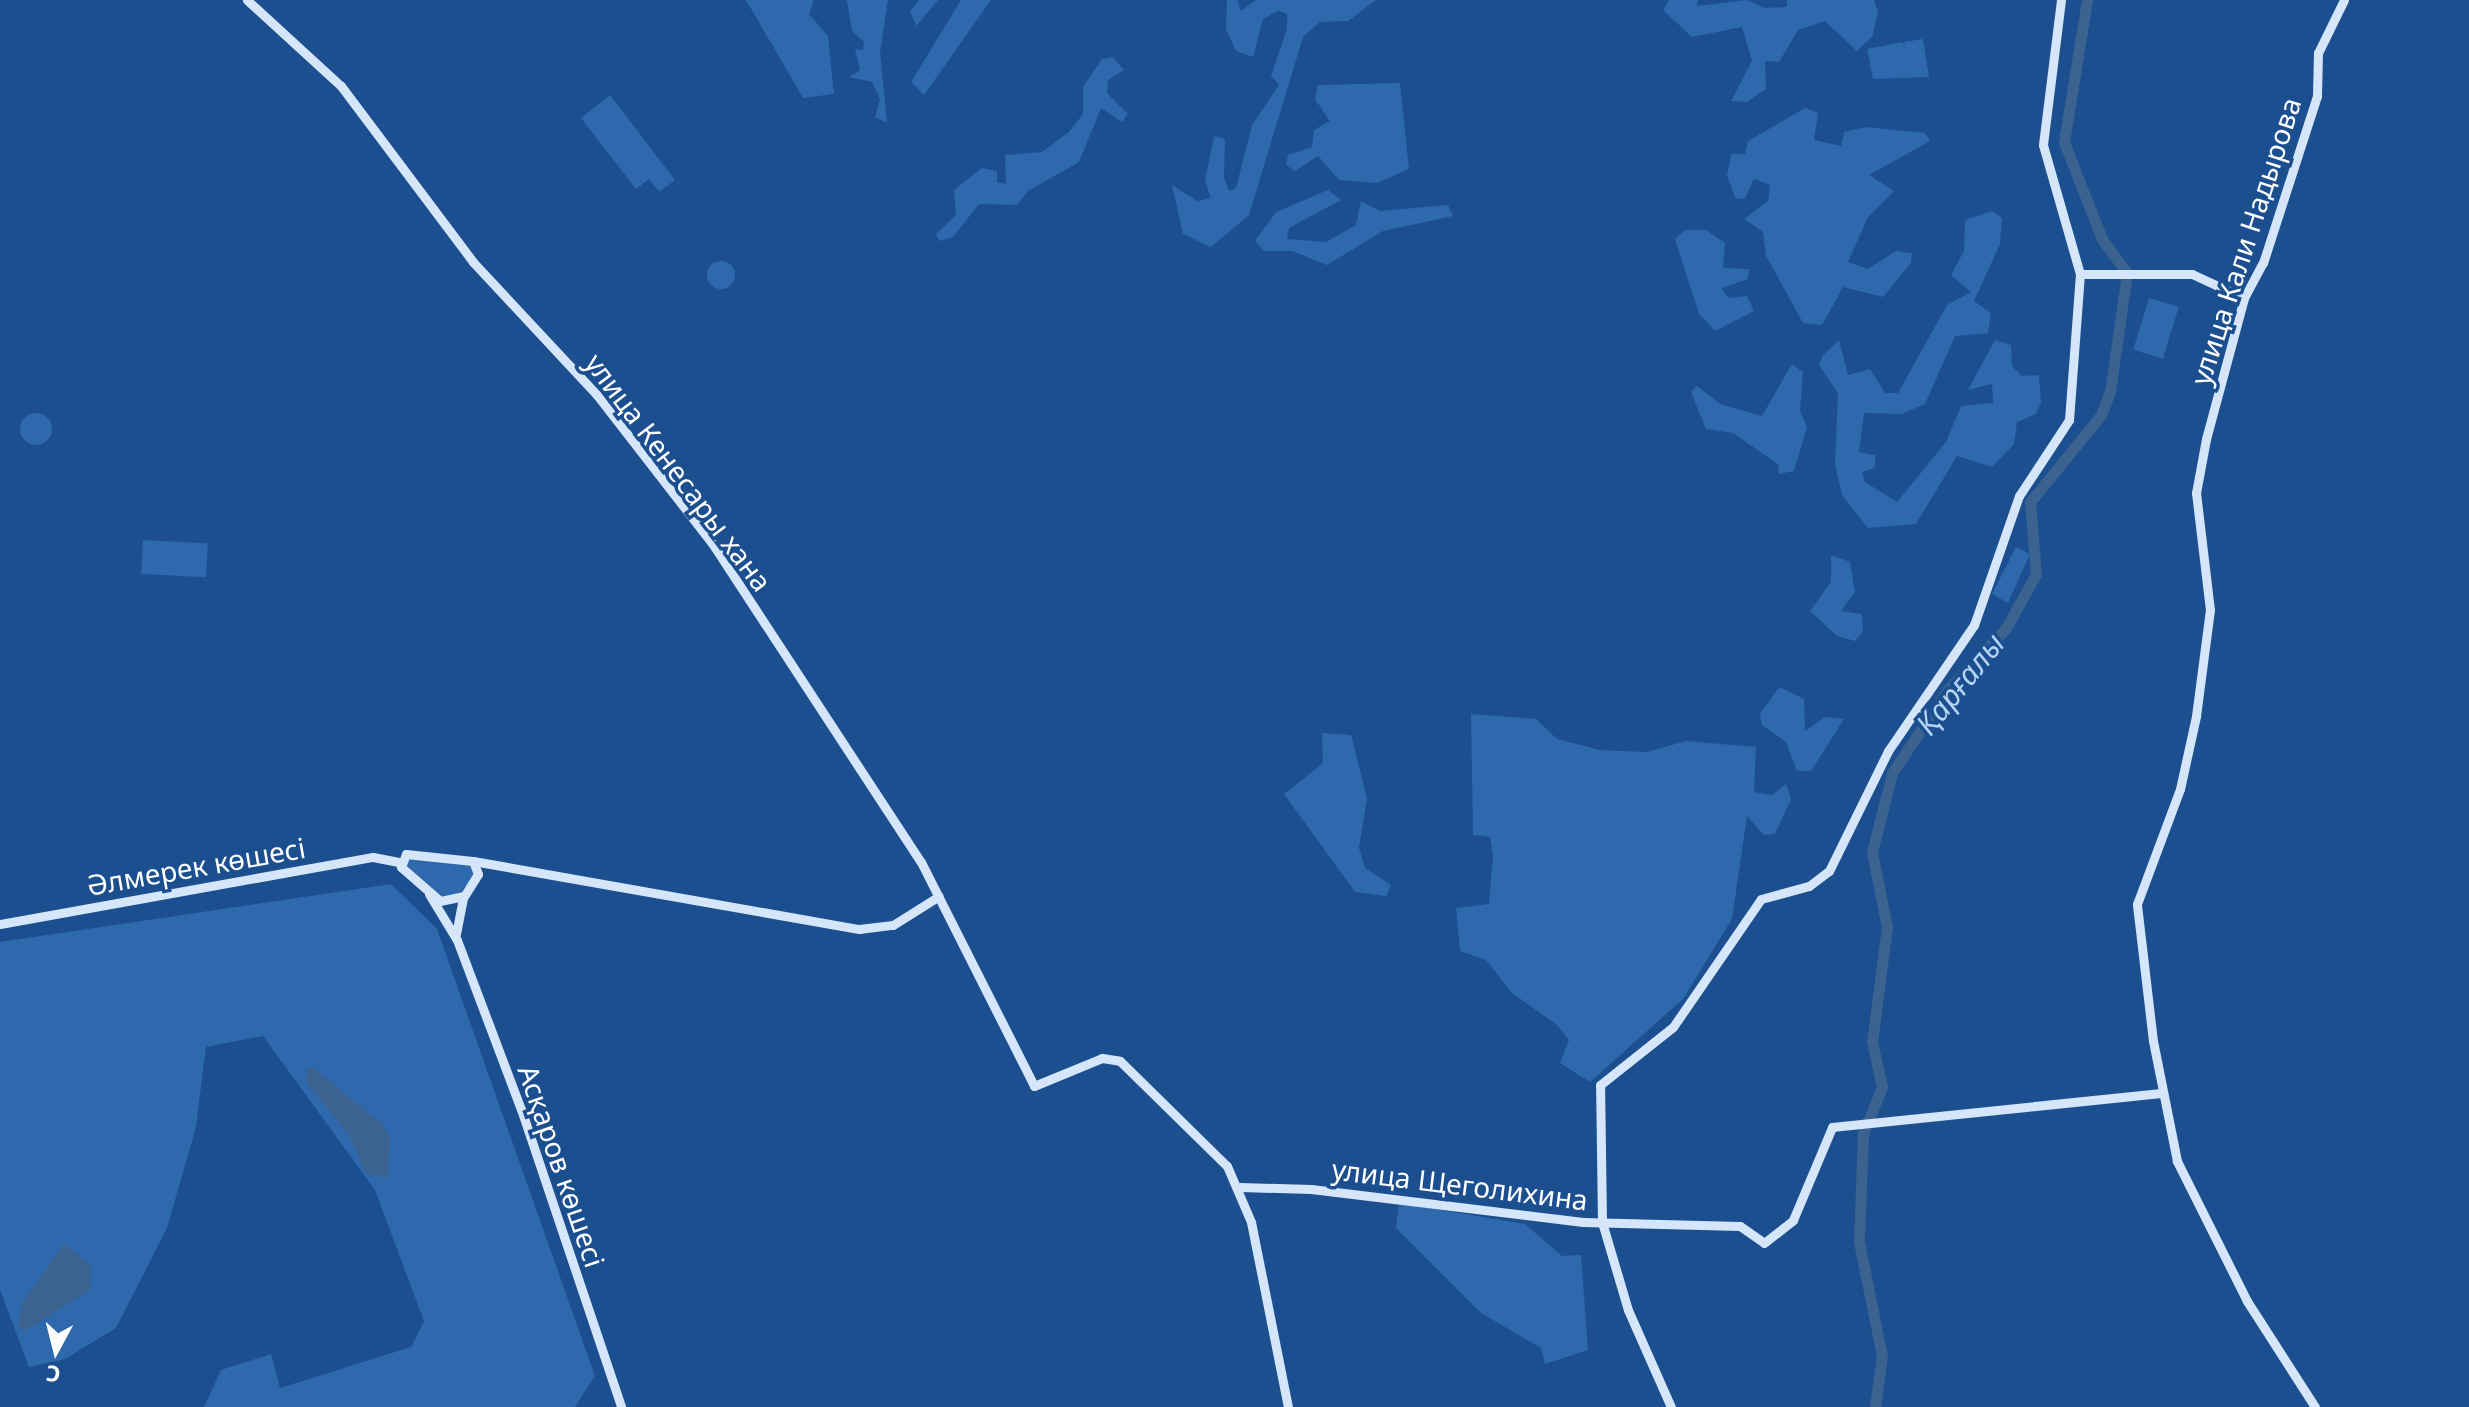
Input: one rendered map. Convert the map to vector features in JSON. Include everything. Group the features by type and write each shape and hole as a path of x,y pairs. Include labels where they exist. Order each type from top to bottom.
{"street":[{"name":"улица Кенесары хана","path":"247,0 341,86 473,262 647,458 712,543 939,896"},
{"path":"1671,1407 1628,1310 1602,1222 1600,1085 1673,1027 1761,899 1821,880 1888,751 1974,625 2009,540 2014,505 2069,420 2080,274 2043,145 2061,0"},
{"name":"улица Кали Надырова","path":"2315,1407 2193,1200 2161,1093 2137,904 2180,789 2196,716 2210,610 2196,493 2244,298 2263,263 2317,96 2318,53 2344,0"},
{"path":"2080,274 2211,277 2244,298"},
{"name":"Әлмерек көшесі","path":"0,924 373,857 399,862 406,854 473,861"},
{"path":"457,940 457,907 472,884 473,861 859,929 893,925 939,896 1034,1086 1102,1058 1120,1061 1227,1166 1240,1187 1288,1407"},
{"path":"399,862 429,894 457,940"},
{"path":"429,894 453,902 472,884 505,867"},
{"name":"Асқаров көшесі","path":"457,940 621,1407"},
{"name":"улица Щеголихина","path":"1240,1187 1602,1222 1740,1226 1764,1243 1793,1220 1832,1127 1864,1128 2035,1100 2161,1093"}],"shaded area":[{"path":"746,0 814,0 809,14 828,36 834,94 803,98"},
{"path":"847,0 888,0 880,53 887,123 875,117 880,99 872,82 849,77 860,70 855,49 863,50 864,42 852,31"},
{"path":"919,0 938,0 916,26 910,11"},
{"path":"961,0 991,0 924,95 911,82"},
{"path":"1227,0 1237,0 1241,11 1256,0 1376,0 1348,21 1320,22 1303,37 1249,215 1211,247 1183,234 1172,185 1197,201 1211,198 1205,181 1214,136 1225,139 1224,177 1229,191 1236,188 1252,125 1279,85 1271,76 1287,29 1287,14 1278,11 1263,19 1253,57 1236,51 1226,29"},
{"path":"1669,0 1698,0 1697,6 1747,0 1765,8 1787,7 1787,0 1874,0 1878,13 1872,37 1857,51 1825,21 1798,30 1779,62 1765,61 1766,89 1747,102 1731,101 1752,61 1742,27 1692,37 1663,10"},
{"path":"1923,39 1929,77 1873,79 1867,49 1903,42 1905,49 1904,42"},
{"path":"1113,57 1124,70 1108,80 1107,93 1128,114 1122,122 1101,108 1079,162 1028,191 1017,205 979,204 953,237 939,241 936,234 956,215 954,190 982,168 997,171 997,182 1006,184 1005,155 1042,152 1069,132 1083,114 1083,87 1102,59"},
{"path":"1400,83 1409,169 1377,183 1339,180 1318,156 1295,171 1286,165 1288,155 1312,147 1314,130 1330,121 1315,99 1318,85"},
{"path":"610,95 675,180 659,192 649,179 636,189 581,118"},
{"path":"1805,108 1818,113 1814,140 1841,146 1844,132 1865,127 1925,133 1930,141 1869,175 1894,191 1868,217 1848,262 1868,269 1896,251 1912,253 1911,263 1883,297 1843,287 1822,325 1803,323 1766,256 1763,232 1744,219 1768,201 1770,185 1754,179 1745,198 1736,199 1727,176 1731,154 1745,154 1748,141"},
{"path":"1328,190 1341,200 1289,228 1287,239 1326,242 1356,225 1361,201 1380,211 1448,205 1453,216 1383,231 1327,265 1292,251 1264,251 1255,241 1276,212"},
{"path":"1992,211 2002,218 2000,244 1974,301 1991,313 1988,333 1955,336 1925,404 1902,414 1864,413 1859,452 1875,455 1875,468 1862,472 1865,482 1897,502 1946,442 1961,406 1993,403 1992,384 1968,390 1995,340 2011,345 2012,366 2022,376 2039,375 2041,402 2036,414 2017,422 2014,444 1992,467 1957,456 1916,524 1868,528 1842,495 1835,464 1838,393 1819,365 1823,355 1839,340 1848,375 1870,369 1885,393 1898,393 1947,305 1971,292 1951,275 1964,251 1965,220"},
{"path":"1685,230 1706,230 1725,243 1723,268 1749,269 1748,279 1722,288 1728,298 1747,296 1754,311 1715,331 1699,314 1675,239"},
{"path":"721,261 731,265 735,275 731,285 721,289 711,285 707,275 711,265"},
{"path":"2149,298 2179,307 2163,359 2133,350"},
{"path":"1792,364 1803,372 1800,411 1807,427 1794,471 1778,474 1779,465 1733,433 1706,429 1691,392 1697,386 1720,404 1762,416"},
{"path":"36,413 47,418 52,429 47,440 36,445 25,440 20,429 25,418"},
{"path":"143,540 208,543 206,577 141,574"},
{"path":"2016,547 2030,554 2008,603 1992,594"},
{"path":"1831,555 1850,562 1855,592 1841,611 1862,614 1863,632 1855,641 1837,636 1810,611 1831,582"},
{"path":"1779,687 1804,699 1805,731 1825,717 1844,719 1811,771 1797,771 1786,742 1762,725 1760,714"},
{"path":"1471,714 1536,719 1557,739 1600,750 1647,752 1686,741 1756,747 1754,792 1772,795 1786,784 1791,799 1775,834 1764,835 1747,816 1732,919 1683,999 1590,1082 1560,1063 1569,1040 1556,1024 1512,993 1486,960 1460,951 1456,908 1489,904 1493,856 1490,837 1473,835"},
{"path":"1322,733 1351,735 1367,798 1359,848 1365,868 1391,885 1386,896 1355,892 1284,794 1323,763"},
{"path":"407,858 470,865 474,874 461,893 441,898 405,867"},
{"path":"391,884 437,929 595,1376 575,1407 204,1407 221,1370 271,1354 280,1388 411,1347 424,1321 375,1190 263,1036 206,1047 196,1127 167,1228 116,1328 65,1359 29,1367 0,1290 0,942"},
{"path":"312,1067 383,1125 390,1139 387,1178 366,1173 350,1137 308,1084 306,1069"},
{"path":"1399,1203 1525,1224 1562,1256 1581,1255 1588,1350 1545,1364 1541,1348 1481,1313 1396,1228"},
{"path":"64,1244 90,1264 90,1290 25,1331 18,1326 22,1303"}],"waterway":[{"name":"Қарғалы","path":"1875,1407 1882,1356 1859,1242 1863,1134 1882,1087 1872,1042 1887,927 1872,852 1892,773 1948,689 2006,628 2036,574 2030,502 2101,415 2110,392 2127,273 2102,239 2064,142 2087,0"}]}
